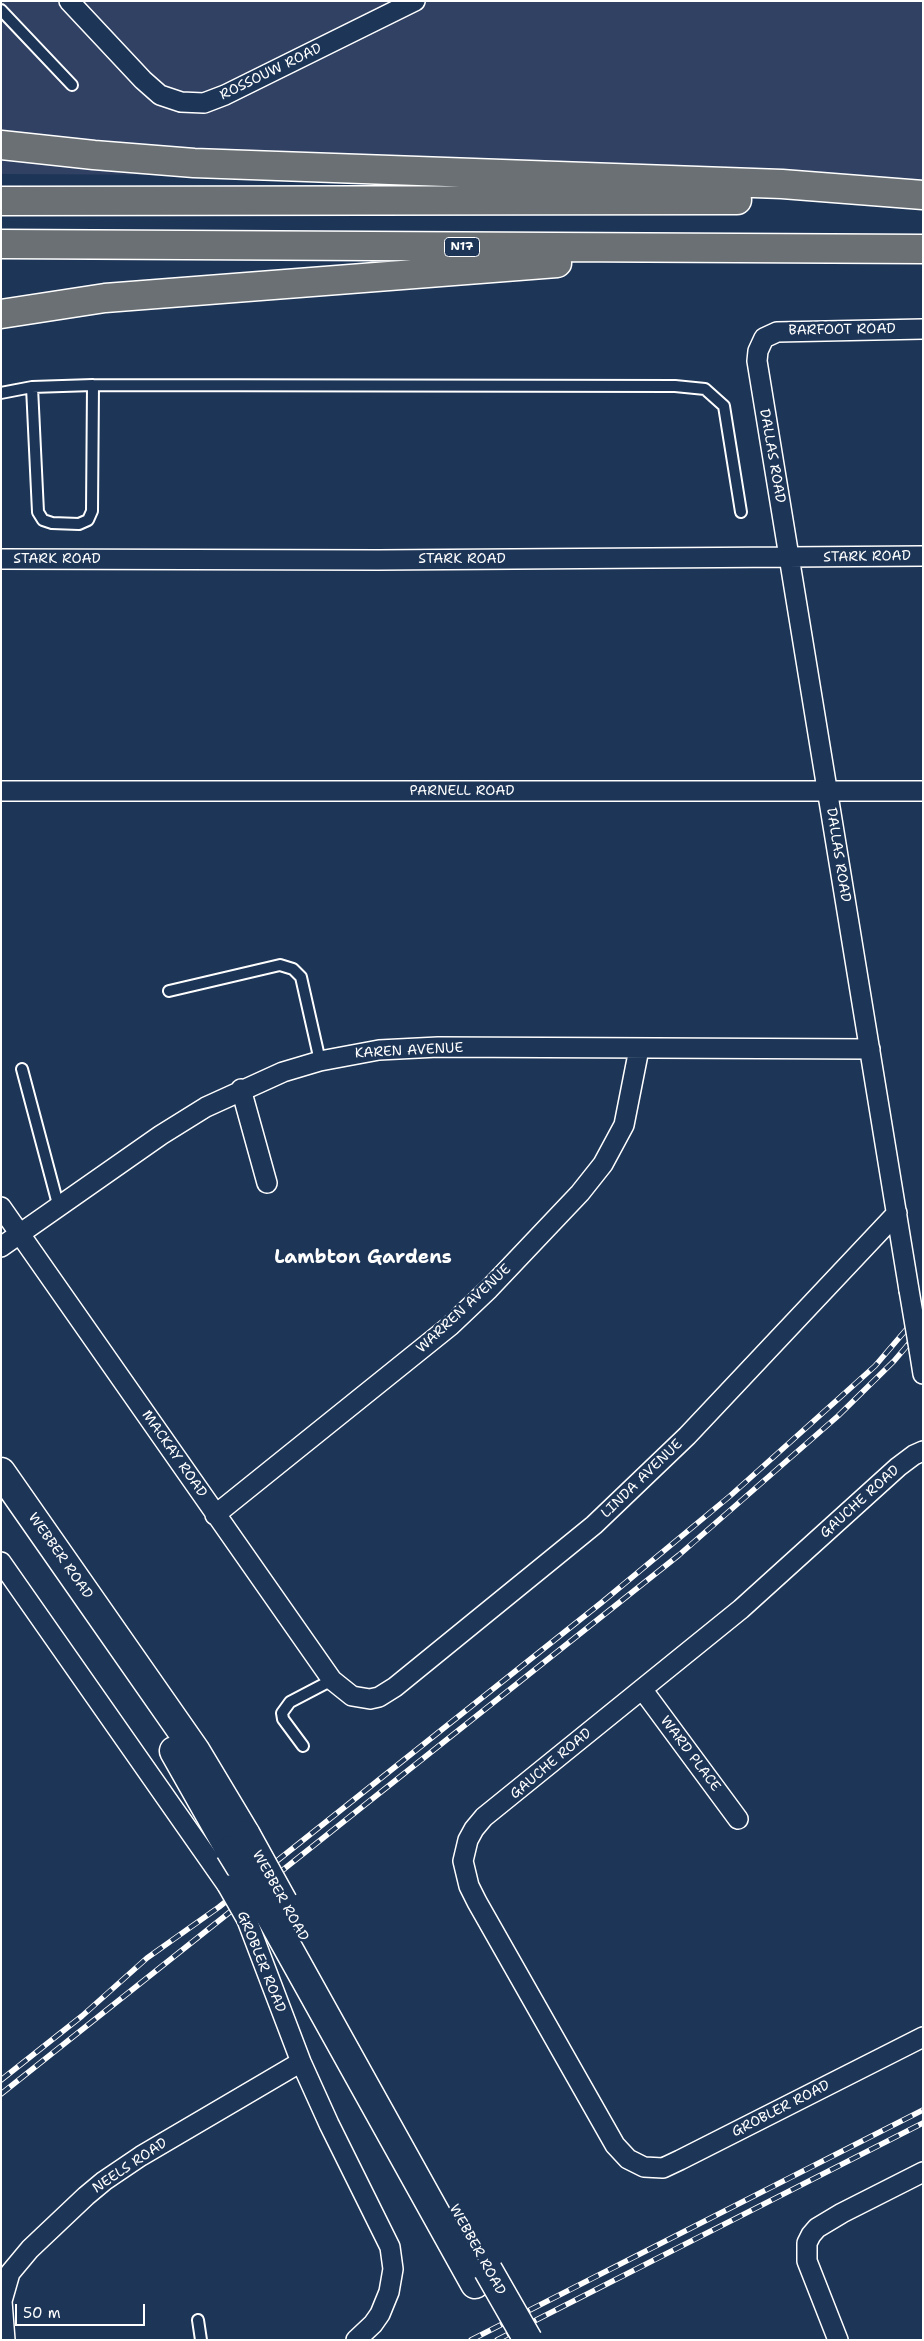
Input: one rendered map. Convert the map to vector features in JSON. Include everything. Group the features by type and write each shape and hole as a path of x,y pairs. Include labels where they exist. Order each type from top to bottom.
{"highway":[{"path":"1,145 194,163 782,184 923,195"},
{"path":"1,201 923,200"},
{"name":"N17","path":"1,244 923,249"},
{"path":"1,314 104,298 576,261 645,248"}],"main road":[{"name":"WEBBER ROAD","path":"1,1472 196,1750 238,1842 266,1911 481,2277 528,2340"},
{"name":"WEBBER ROAD","path":"1,1505 238,1842"},
{"name":"WEBBER ROAD","path":"481,2277 506,2340"}],"street":[{"name":"ROSSOUW ROAD","path":"69,1 143,80 160,95 181,102 204,102 225,96 415,1"},
{"name":"BARFOOT ROAD","path":"764,338 770,334 786,330 923,329"},
{"name":"DALLAS ROAD","path":"764,338 758,352 758,375 790,558 923,1374"},
{"name":"STARK ROAD","path":"1,559 790,558 923,556"},
{"name":"PARNELL ROAD","path":"1,791 923,791"},
{"name":"KAREN AVENUE","path":"1,1247 161,1135 206,1107 283,1072 320,1061 379,1050 422,1048 870,1049"},
{"name":"WARREN AVENUE","path":"215,1515 450,1326 489,1290 580,1193 603,1164 624,1125 639,1049"},
{"path":"241,1090 267,1183"},
{"name":"MACKAY ROAD","path":"1,1207 22,1234 215,1515 332,1680 352,1696"},
{"name":"LINDA AVENUE","path":"352,1696 379,1697 395,1687 594,1525 687,1436 897,1213"},
{"name":"GAUCHE ROAD","path":"636,2164 621,2153 605,2128 469,1886 463,1861 468,1840 474,1829 484,1818 741,1609 898,1467 914,1454 923,1451"},
{"name":"GROBLER ROAD","path":"1,1562 228,1885 266,1911 301,2062 329,2124 385,2236 392,2258 392,2281 385,2303 373,2324 356,2340"},
{"name":"WARD PLACE","path":"642,1689 738,1819"},
{"name":"GROBLER ROAD","path":"636,2164 644,2167 663,2168 923,2037"},
{"name":"NEELS ROAD","path":"5,2340 2,2301 10,2273 30,2249 104,2181 140,2156 301,2062"},
{"path":"838,2340 807,2261 807,2244 817,2228 827,2221 923,2172"}],"lane":[{"path":"1,10 72,86"},
{"path":"32,387 38,512 43,520 52,523 79,524 88,520 92,511 93,385"},
{"path":"1,393 32,387 93,385 675,386 705,389 724,406 741,512"},
{"path":"168,991 280,965 293,969 301,977 320,1061"},
{"path":"22,1069 59,1208"},
{"path":"303,1746 283,1719 282,1713 290,1702 332,1680"},
{"path":"198,2320 201,2340"}],"shaded area":[{"path":"1,1 923,1 923,179 1,174"}],"railway":[{"path":"1,2080 82,2016 147,1958 219,1907 601,1603 730,1496 875,1366 923,1310"},
{"path":"1,2094 679,1555 838,1416 894,1361 923,1327"},
{"path":"471,2340 923,2110"},
{"path":"497,2340 923,2123"}],"district":[{"name":"Lambton Gardens","path":"363,1258"}]}
